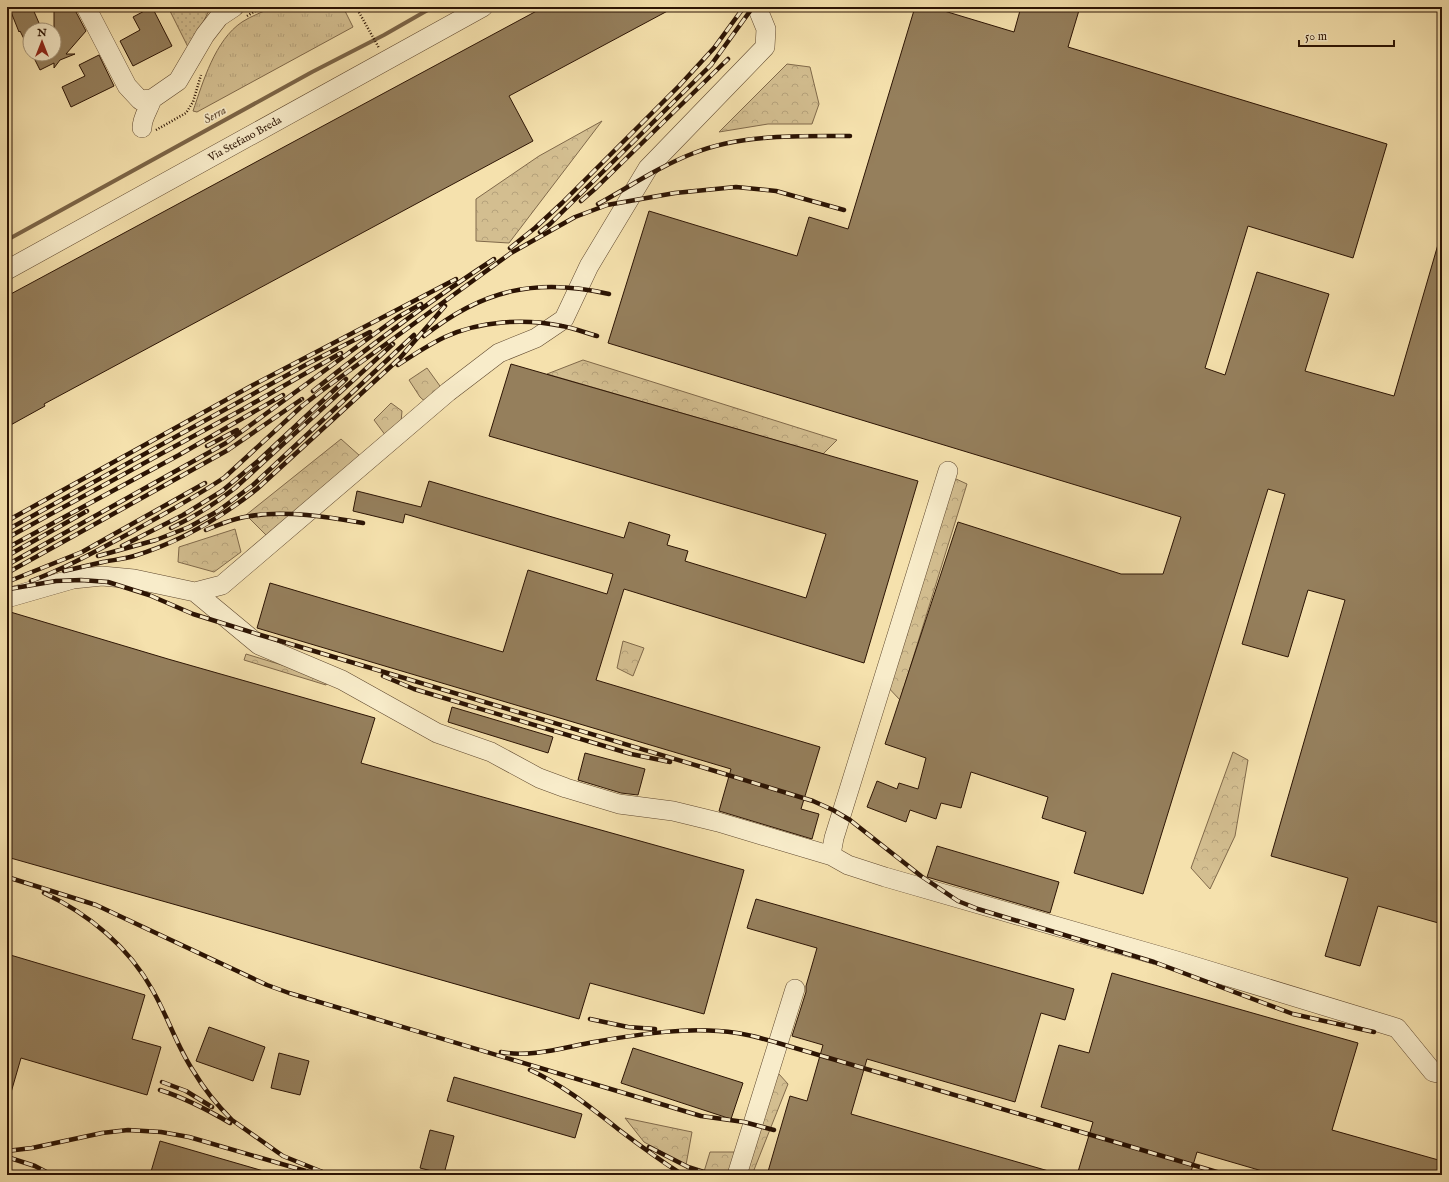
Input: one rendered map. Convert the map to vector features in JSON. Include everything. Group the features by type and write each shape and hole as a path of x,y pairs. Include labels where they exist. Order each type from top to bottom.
{"street":[{"path":"86,7 127,86 140,100 152,99 178,81 205,35 219,17 234,7"},
{"name":"Via Stefano Breda","path":"7,270 483,7"},
{"path":"7,598 73,579 102,576 134,579 195,592 222,586 448,392 499,353 536,338 564,319 589,266 648,168 764,47 766,29 757,7"},
{"path":"142,128 142,119 148,111 152,99"},
{"path":"832,856 834,838 948,471"},
{"path":"195,592 259,645 342,680 437,733 491,752 539,778 619,804 673,811 718,822 832,856 848,865 885,877 1177,961 1397,1028 1433,1072 1442,1074"},
{"path":"737,1175 795,989"}],"path":[{"path":"356,7 366,22 382,54"}],"green space":[{"path":"168,7 211,7 189,49"},
{"path":"273,7 343,7 353,27 197,112 193,111 211,62 224,39 242,22"},
{"path":"787,64 810,67 819,104 812,124 768,124 719,132"},
{"path":"602,121 509,243 476,241 476,199 539,156"},
{"path":"583,360 837,440 823,454 547,374"},
{"path":"427,368 440,386 431,407 420,397 409,380"},
{"path":"391,403 402,411 400,434 386,436 374,420"},
{"path":"341,439 360,456 268,537 246,515"},
{"path":"943,473 967,484 900,700 884,683"},
{"path":"235,529 241,552 214,572 178,562 179,547"},
{"path":"623,641 644,648 633,676 617,668"},
{"path":"246,654 328,679 326,685 244,660"},
{"path":"1233,752 1248,760 1235,836 1210,889 1191,868"},
{"path":"770,1064 788,1084 752,1175 703,1175 710,1152 739,1152"},
{"path":"625,1118 692,1132 686,1165 644,1142"}],"building":[{"path":"9,7 32,7 39,22 22,22 22,35 20,31 19,32"},
{"path":"54,7 75,7 86,31 66,54 75,54 62,59 62,22 54,22"},
{"path":"152,7 172,46 133,66 120,41 140,30 133,17"},
{"path":"544,7 675,7 509,96 533,141 44,404 45,406 7,427 7,296"},
{"path":"915,7 931,7 1014,32 1021,7 1080,7 1068,47 1387,144 1353,258 1248,226 1205,368 1225,375 1257,272 1329,294 1305,371 1394,396 1439,241 1442,241 1442,924 1378,906 1360,966 1325,956 1348,878 1271,856 1345,600 1308,590 1288,657 1242,644 1285,494 1268,489 1143,894 1074,873 1086,832 1042,818 1048,797 971,772 961,808 941,803 936,819 910,810 906,822 867,807 877,781 897,789 899,783 918,789 926,758 885,744 958,522 1121,574 1163,574 1181,517 608,343 649,211 797,256 809,217 848,229"},
{"path":"99,55 114,86 71,107 62,87 85,76 79,65"},
{"path":"36,62 58,62 54,68 54,63 40,70"},
{"path":"511,364 918,481 864,663 624,589 596,680 820,747 801,809 819,814 812,839 719,811 731,769 257,628 270,583 503,652 528,570 607,594 613,574 405,514 403,523 353,511 357,491 421,507 429,481 624,538 629,522 670,535 667,545 688,551 685,561 806,598 826,534 489,436"},
{"path":"7,611 375,718 361,763 744,870 704,1014 590,983 579,1019 7,857"},
{"path":"452,707 553,737 548,753 448,722"},
{"path":"585,753 645,769 638,795 621,793 578,780"},
{"path":"937,846 1059,882 1050,913 927,877"},
{"path":"756,899 1074,989 1065,1020 1041,1013 1015,1102 867,1059 851,1114 1052,1172 1052,1175 767,1175 790,1096 807,1101 823,1045 792,1036 806,992 806,986 817,948 747,928"},
{"path":"7,954 145,995 132,1039 161,1047 147,1095 21,1058 10,1096 7,1096"},
{"path":"1112,973 1358,1043 1332,1130 1442,1161 1442,1175 1276,1175 1197,1152 1190,1175 1077,1175 1093,1122 1041,1107 1059,1045 1089,1053"},
{"path":"209,1027 265,1047 253,1081 196,1061"},
{"path":"633,1048 743,1083 731,1119 621,1083"},
{"path":"279,1053 309,1061 300,1095 271,1088"},
{"path":"454,1077 582,1114 575,1138 447,1101"},
{"path":"430,1130 454,1136 444,1174 420,1168"},
{"path":"160,1141 267,1172 266,1175 150,1175"}],"waterway":[{"name":"Serra","path":"7,240 433,7"}],"railway":[{"path":"510,248 535,228 562,203 679,86 714,48 744,7"},
{"path":"540,232 550,224 711,65 753,7"},
{"path":"581,201 728,59"},
{"path":"598,204 669,164 712,147 731,142 771,137 850,136"},
{"path":"31,581 69,565 130,533 225,477 302,406 320,392 511,253 575,217 607,205 675,193 736,187 776,191 844,210"},
{"path":"313,391 447,290 494,259"},
{"path":"7,521 253,385 456,279"},
{"path":"424,336 446,320 467,308 489,298 511,291 557,287 582,289 609,294"},
{"path":"7,565 226,443 398,317 421,304"},
{"path":"64,571 130,557 167,544 214,520 243,500 257,489 400,358 445,306"},
{"path":"398,365 445,337 473,327 487,324 502,322 533,322 571,328 597,336"},
{"path":"7,530 309,363 370,332"},
{"path":"98,556 156,540 189,527 218,511 253,485 414,335"},
{"path":"171,528 204,510 235,488 393,344"},
{"path":"7,538 245,408 341,353"},
{"path":"122,546 183,515 222,491 258,461 346,379"},
{"path":"7,548 179,455 283,395"},
{"path":"7,573 228,450 302,399"},
{"path":"207,446 237,430"},
{"path":"7,582 82,552 205,483"},
{"path":"7,556 87,511"},
{"path":"206,530 239,518 264,514 307,515 363,523"},
{"path":"9,589 56,581 81,580 108,582 149,595 193,614 257,634 813,801 850,820 921,876 958,901 978,909 1154,962 1293,1014 1374,1032"},
{"path":"383,676 414,689 631,754 670,762"},
{"path":"7,877 96,905 267,985 289,993 701,1116 744,1122 774,1130"},
{"path":"44,893 61,901 92,922 120,946 132,960 153,991 188,1062 212,1097 232,1120 283,1156 330,1175"},
{"path":"590,1019 628,1027 655,1029"},
{"path":"501,1052 524,1054 536,1053 611,1039 665,1032 701,1030 742,1034 758,1037 1227,1175"},
{"path":"530,1070 554,1082 576,1097 642,1147 683,1175"},
{"path":"162,1082 186,1091 212,1107"},
{"path":"160,1090 213,1113 230,1123"},
{"path":"7,1151 32,1148 102,1133 128,1130 161,1132 189,1137 316,1174"},
{"path":"649,1147 688,1167 713,1175"},
{"path":"7,1157 35,1166 52,1175"}]}
